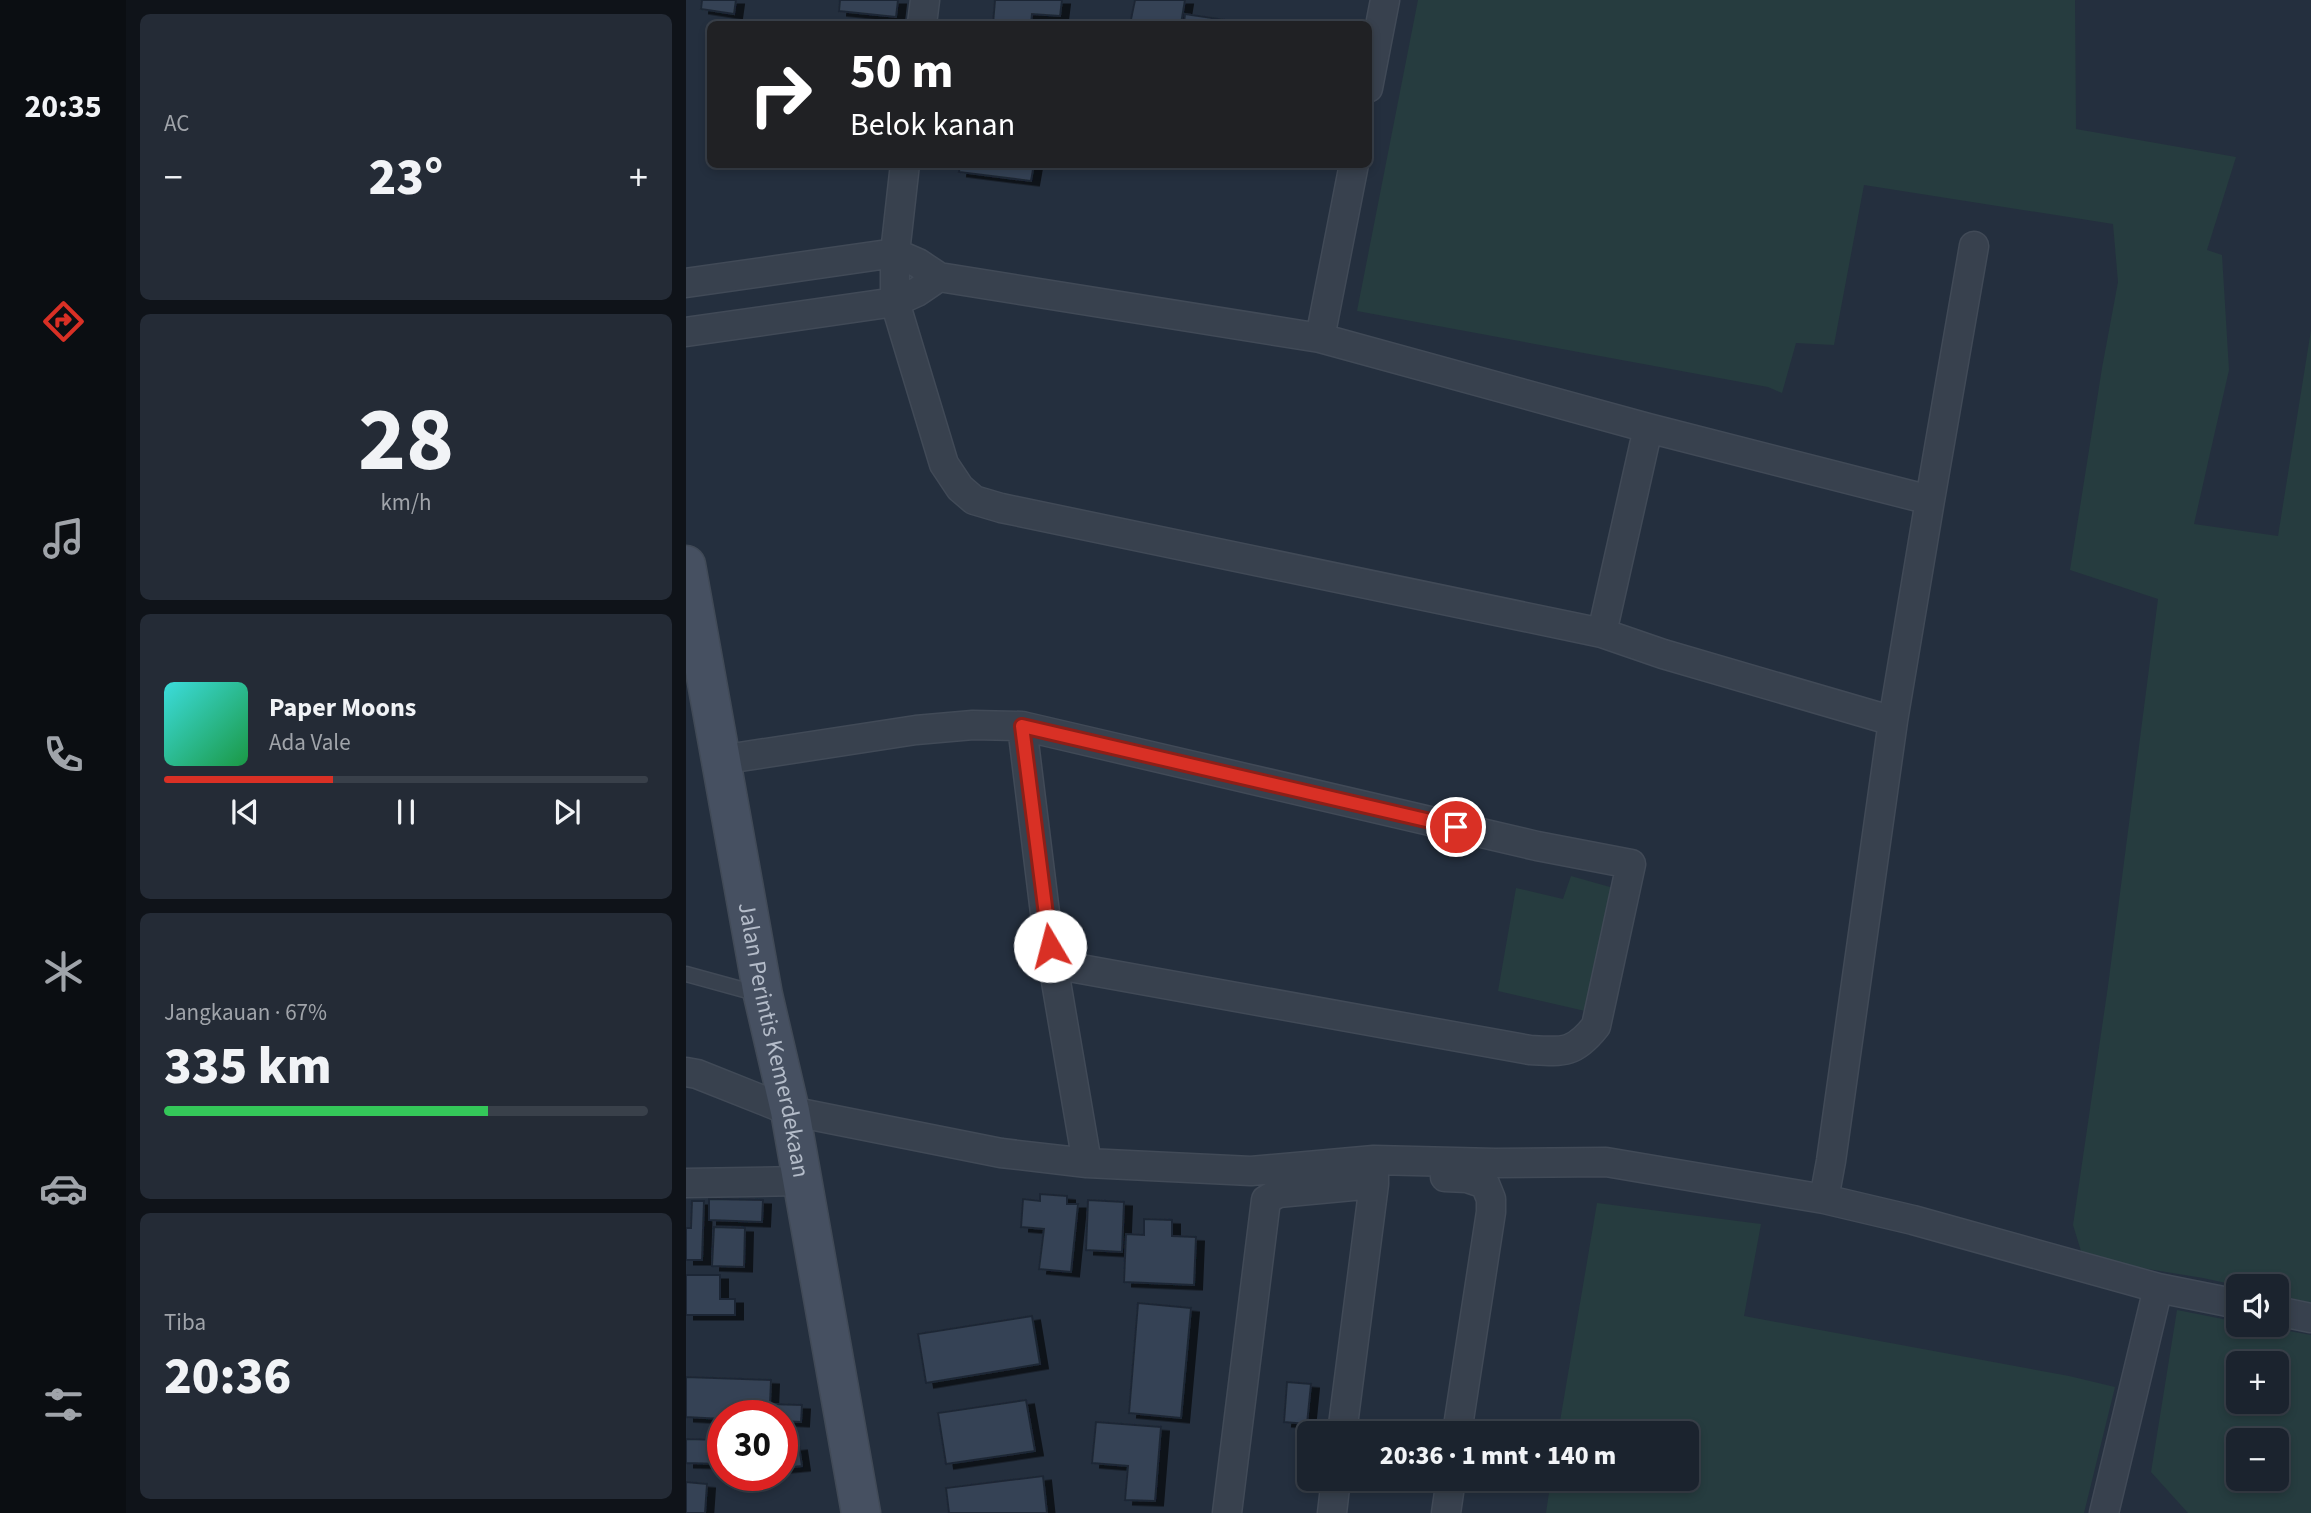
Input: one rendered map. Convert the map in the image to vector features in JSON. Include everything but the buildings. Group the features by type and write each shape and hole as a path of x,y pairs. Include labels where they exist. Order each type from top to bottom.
{"street":[{"path":"922,21 925,0"},
{"path":"1372,67 1385,0"},
{"path":"905,168 895,253 895,302 944,464 960,488 974,500 1014,511 1602,633 1663,654 1893,721"},
{"path":"1320,338 1353,168"},
{"path":"1824,1199 1893,721 1975,246"},
{"path":"686,283 895,253 918,262 939,277 1320,338 1648,429 1930,500"},
{"path":"686,332 895,302 917,292 939,277"},
{"path":"1602,633 1648,429"},
{"name":"Jalan Perintis Kemerdekaan","path":"686,565 763,995 790,1111 861,1513"},
{"path":"719,760 916,730 973,725 1022,726 1537,846 1631,864 1596,1027 1578,1046 1557,1052 1530,1050 1053,964"},
{"path":"1022,726 1053,964 1087,1163"},
{"path":"686,1072 790,1111 1001,1153 1087,1163 1251,1171 1374,1173 1479,1181 1489,1190 1491,1212 1459,1421"},
{"path":"1227,1513 1266,1200 1278,1193 1374,1173 1495,1163 1606,1162 1824,1199 1913,1220 2158,1288 2226,1302"},
{"path":"1343,1421 1374,1173"},
{"path":"686,1183 802,1181"},
{"path":"2104,1513 2158,1288"},
{"path":"2289,1313 2311,1318"},
{"path":"1332,1513 1335,1491"},
{"path":"1446,1513 1449,1491"}],"lane":[{"path":"686,974 763,995"}],"green space":[{"path":"1418,0 2075,0 2076,129 2236,157 2207,250 2222,255 2229,370 2194,524 2278,536 2311,330 2311,1303 2289,1298 2289,1274 2226,1274 2226,1283 2111,1263 2081,1251 2073,1225 2108,986 2158,599 2070,570 2118,282 2113,224 1864,185 1834,345 1796,343 1782,393 1768,387 1357,311"},
{"path":"1571,876 1617,889 1585,1011 1498,991 1516,888 1563,899"},
{"path":"1597,1203 1761,1224 1744,1316 2069,1376 2115,1387 2084,1513 1546,1513 1549,1491 1699,1491 1699,1421 1560,1421"},
{"path":"2177,1310 2226,1320 2226,1337 2289,1337 2289,1331 2311,1335 2311,1513 2188,1513 2151,1472"}],"route":[{"path":"1050,946 1022,726 1456,827"}]}
